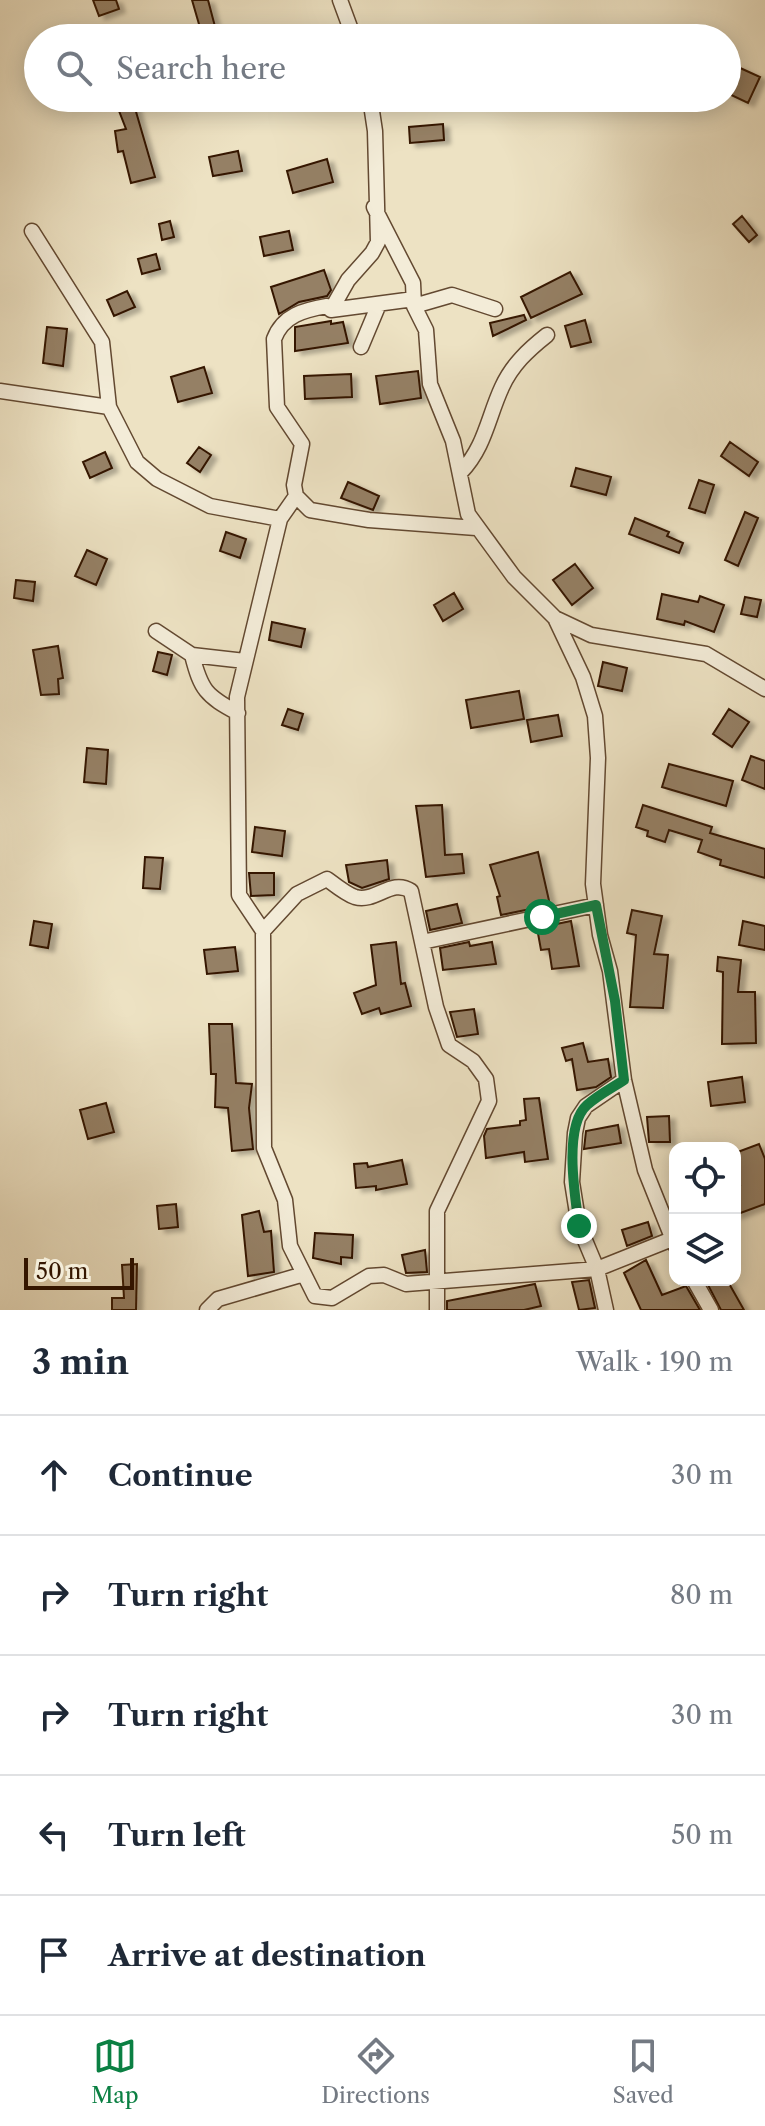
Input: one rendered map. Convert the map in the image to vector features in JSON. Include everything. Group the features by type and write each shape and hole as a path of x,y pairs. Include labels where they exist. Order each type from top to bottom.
{"street":[{"path":"340,0 349,24"},
{"path":"331,310 348,280 378,242 374,207 375,131 372,112"},
{"path":"374,207 407,270 414,302 426,330 435,403 453,441 468,514 514,577 555,618 583,677 595,716 598,758 593,884 596,905 615,1001 624,1080 645,1170 669,1232"},
{"path":"32,231 102,342 109,407 137,462 157,479 210,506 280,519"},
{"path":"476,528 369,520 310,510 296,496 294,485 302,444 277,407 274,339 277,331 296,313 327,306 331,310 452,295 495,309"},
{"path":"361,347 379,304"},
{"path":"461,472 475,457 502,387 521,356 547,335"},
{"path":"0,391 109,407"},
{"path":"296,496 280,519 245,661 238,713 239,895 263,931 264,1148 285,1200 290,1246 315,1296 321,1299 332,1298 369,1276 384,1275 406,1284 597,1269 669,1243"},
{"path":"555,618 591,635 706,654 765,689"},
{"path":"156,631 192,655 245,661"},
{"path":"571,651 591,635"},
{"path":"192,655 200,686 214,701 238,713"},
{"path":"263,931 297,894 327,879 356,897 373,896 385,889 404,887 411,891 436,1007 449,1045 473,1061 489,1087 489,1101 437,1211 437,1310"},
{"path":"422,942 596,905"},
{"path":"606,1310 597,1269 577,1211 572,1182 575,1133 578,1118 586,1106 624,1080"},
{"path":"207,1310 218,1299 304,1274"},
{"path":"697,1286 711,1310"}],"building":[{"path":"93,0 116,0 119,9 99,16"},
{"path":"192,0 208,0 214,24 199,24"},
{"path":"741,68 760,77 748,103 741,100"},
{"path":"119,112 136,112 155,177 131,183 123,151 118,152 115,131 126,129"},
{"path":"443,124 444,140 410,143 409,127"},
{"path":"238,151 242,171 213,176 209,157"},
{"path":"327,159 333,182 293,193 287,171"},
{"path":"742,216 757,235 749,242 733,224"},
{"path":"170,221 174,237 162,240 159,224"},
{"path":"289,231 293,250 264,256 260,237"},
{"path":"156,254 160,269 142,274 138,259"},
{"path":"324,270 331,290 327,296 299,302 279,314 271,287"},
{"path":"570,272 582,294 531,318 521,297"},
{"path":"127,291 135,307 114,316 107,300"},
{"path":"524,315 526,320 493,336 490,323"},
{"path":"585,320 591,342 571,347 565,326"},
{"path":"331,321 331,324 343,322 348,343 295,351 295,327"},
{"path":"47,327 67,329 63,366 43,363"},
{"path":"204,367 212,393 178,402 171,377"},
{"path":"418,371 421,398 380,404 376,376"},
{"path":"351,374 352,397 305,399 304,376"},
{"path":"730,442 758,462 749,476 721,456"},
{"path":"199,447 211,455 200,472 187,463"},
{"path":"105,452 112,468 90,478 83,462"},
{"path":"576,468 611,477 606,495 571,486"},
{"path":"699,480 714,485 705,513 689,508"},
{"path":"348,482 379,496 373,510 341,498"},
{"path":"745,512 758,518 738,566 725,560"},
{"path":"635,518 669,532 667,536 683,543 679,553 629,534"},
{"path":"226,532 246,539 240,558 220,551"},
{"path":"87,550 107,559 96,585 75,576"},
{"path":"575,564 593,588 572,605 553,580"},
{"path":"16,580 35,582 33,601 14,598"},
{"path":"454,593 463,609 443,621 434,605"},
{"path":"662,594 698,602 700,596 724,605 714,632 685,621 684,625 657,619"},
{"path":"745,597 761,600 757,617 741,614"},
{"path":"272,622 305,629 301,647 269,640"},
{"path":"58,646 63,678 58,679 59,694 41,695 33,650"},
{"path":"158,652 172,655 167,675 153,671"},
{"path":"603,662 627,668 622,691 598,686"},
{"path":"519,691 524,719 471,728 466,700"},
{"path":"288,709 303,714 298,730 282,725"},
{"path":"729,709 749,722 732,747 713,734"},
{"path":"558,715 562,736 531,742 527,720"},
{"path":"87,748 108,750 106,784 84,782"},
{"path":"751,756 765,761 765,789 742,780"},
{"path":"669,764 733,781 726,806 662,787"},
{"path":"442,805 445,855 462,854 464,873 426,877 416,806"},
{"path":"643,805 712,827 710,833 765,849 765,878 720,865 721,860 698,852 702,840 669,830 665,842 647,836 648,831 636,827"},
{"path":"255,827 285,831 282,856 252,852"},
{"path":"538,852 550,905 501,915 497,897 500,896 490,865"},
{"path":"145,857 163,858 160,889 143,888"},
{"path":"387,860 389,879 362,888 349,882 346,865"},
{"path":"249,873 274,873 274,895 251,896"},
{"path":"457,904 462,923 430,930 426,911"},
{"path":"632,910 662,916 654,954 668,955 663,1008 630,1007 636,935 627,933"},
{"path":"34,921 52,924 48,948 30,945"},
{"path":"571,921 579,966 552,969 549,949 541,950 537,928"},
{"path":"743,921 765,926 765,950 739,945"},
{"path":"396,942 401,984 405,983 411,1006 381,1014 379,1008 362,1014 354,993 376,985 371,945"},
{"path":"469,942 470,946 492,942 496,964 443,970 440,948"},
{"path":"235,947 238,971 207,974 204,950"},
{"path":"718,957 741,960 738,992 755,992 756,1043 722,1044 723,972 717,971"},
{"path":"474,1009 478,1034 457,1037 450,1012"},
{"path":"209,1024 232,1024 236,1083 252,1084 249,1108 253,1149 232,1151 228,1108 215,1107 216,1074 211,1074"},
{"path":"583,1043 588,1062 608,1059 611,1077 596,1087 577,1090 572,1059 566,1061 562,1048"},
{"path":"742,1077 745,1102 711,1106 708,1082"},
{"path":"539,1098 548,1159 525,1162 524,1152 486,1158 484,1136 487,1129 520,1125 520,1121 526,1120 524,1099"},
{"path":"106,1103 114,1132 88,1139 80,1110"},
{"path":"669,1116 670,1142 649,1142 647,1117"},
{"path":"618,1125 621,1143 584,1149 586,1131"},
{"path":"759,1144 765,1159 765,1204 741,1213 741,1151"},
{"path":"402,1160 407,1184 376,1190 376,1186 356,1188 354,1164 367,1163 368,1167"},
{"path":"176,1204 178,1227 159,1229 157,1206"},
{"path":"259,1211 264,1232 271,1231 274,1272 248,1276 242,1215"},
{"path":"648,1222 652,1236 627,1246 622,1230"},
{"path":"315,1233 353,1235 352,1258 341,1257 341,1264 313,1258"},
{"path":"425,1250 427,1272 406,1273 402,1255"},
{"path":"646,1260 662,1295 686,1286 700,1310 641,1310 624,1273"},
{"path":"137,1264 136,1310 112,1310 112,1298 124,1298 122,1265"},
{"path":"589,1280 595,1308 579,1310 572,1282"},
{"path":"535,1284 541,1306 524,1310 447,1310 447,1301"},
{"path":"709,1286 730,1286 744,1310 721,1310"}],"route":[{"path":"542,917 596,905 615,1001 624,1080 586,1106 578,1118 572,1182 579,1226"}]}
